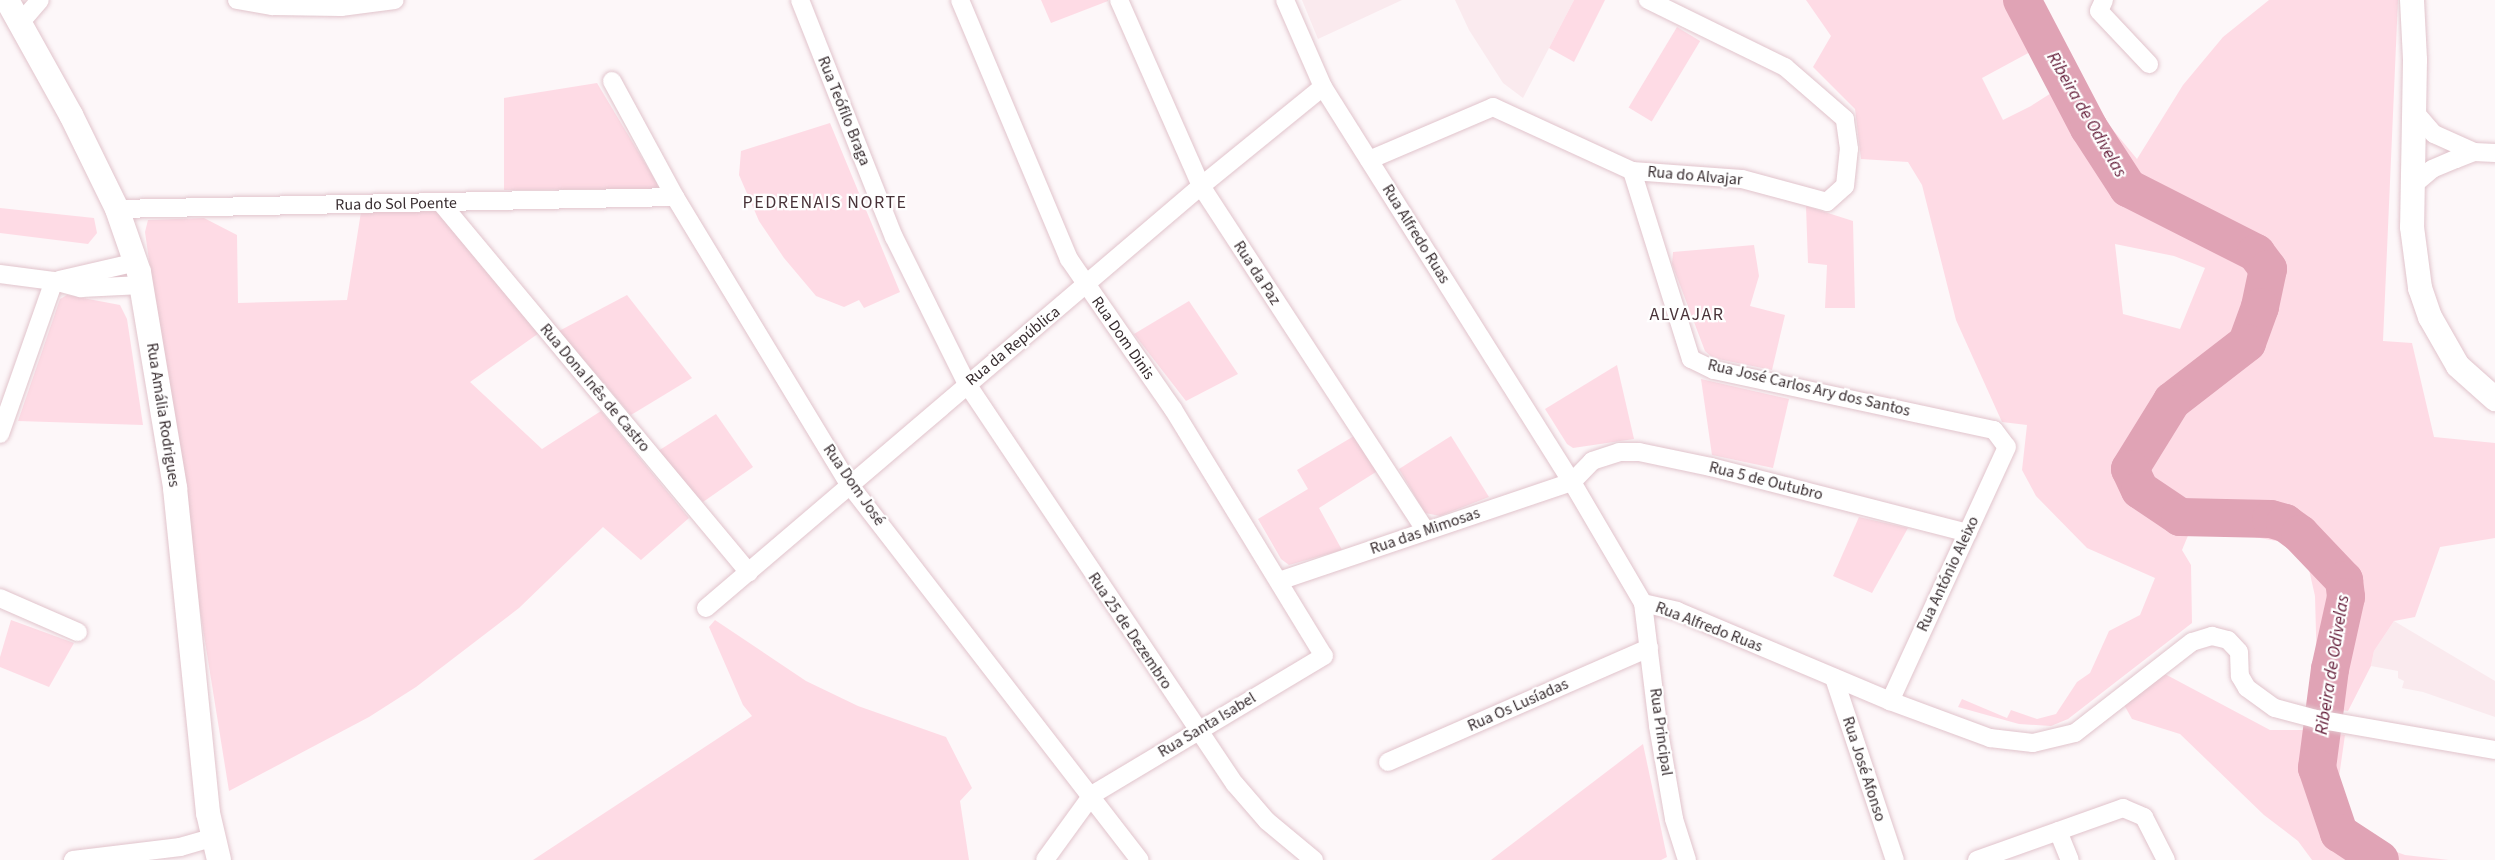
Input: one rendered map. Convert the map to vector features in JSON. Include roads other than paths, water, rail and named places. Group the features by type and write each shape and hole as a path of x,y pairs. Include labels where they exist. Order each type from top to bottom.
{"street":[{"name":"Rua Amália Rodrigues","path":"7,0 71,115 117,208 139,274 176,499 216,849"},
{"path":"20,23 40,0"},
{"path":"237,0 272,6 341,7 395,0"},
{"name":"Rua Teófilo Braga","path":"800,0 894,237 967,384"},
{"name":"Rua Dom Dinis","path":"960,0 1069,259 1087,285 1109,326 1173,409 1324,656"},
{"name":"Rua da Paz","path":"1119,0 1200,186 1425,530"},
{"name":"Rua Alfredo Ruas","path":"1285,0 1323,87 1572,482 1643,603 1677,611 1890,701 1990,738 2033,743 2075,733 2192,642 2212,636 2228,640 2239,652 2240,676 2247,688 2275,708 2316,719 2495,750"},
{"name":"Rua do Alvajar","path":"1369,160 1493,106 1632,171 1742,179 1827,202 1845,186 1850,149 1845,119 1785,66 1648,0"},
{"path":"2104,0 2099,11 2149,64"},
{"path":"2412,0 2412,227 2420,288 2430,317 2458,366 2495,399"},
{"name":"Rua Dom José","path":"612,81 675,197 849,484 1092,795 1140,860"},
{"name":"Rua da República","path":"706,608 849,484 1087,285 1200,186 1323,87"},
{"path":"2413,110 2434,134 2474,153"},
{"path":"2412,186 2432,169 2474,153 2495,153"},
{"name":"Rua José Carlos Ary dos Santos","path":"1632,171 1691,359 1714,370 1994,430 2007,447"},
{"name":"Rua do Sol Poente","path":"117,208 675,197"},
{"name":"Rua Dona Inês de Castro","path":"441,203 749,573"},
{"path":"0,274 54,281 139,274"},
{"path":"0,434 54,281"},
{"name":"Rua 25 de Dezembro","path":"967,384 1234,784 1267,821 1314,860"},
{"name":"Rua António Aleixo","path":"1890,701 2007,447"},
{"name":"Rua 5 de Outubro","path":"1572,482 1592,461 1619,452 1639,452 1711,466 1968,533"},
{"name":"Rua das Mimosas","path":"1279,581 1572,482"},
{"path":"0,598 78,632"},
{"name":"Rua Principal","path":"1643,603 1674,819 1687,860"},
{"name":"Rua Os Lusíadas","path":"1388,762 1649,648"},
{"name":"Rua Santa Isabel","path":"1092,795 1324,656"},
{"name":"Rua José Afonso","path":"1834,678 1895,860"},
{"path":"1045,860 1092,795"},
{"path":"1977,860 2123,808 2144,817 2166,860"},
{"path":"2058,831 2070,860"},
{"path":"73,860 180,847 216,849"}],"waterway":[{"name":"Ribeira de Odivelas","path":"2022,0 2089,128 2128,188 2256,253 2268,269 2260,307 2247,343 2172,401 2130,469 2140,490 2180,517 2271,519 2285,523 2300,534 2344,580 2346,597 2330,669 2317,768 2339,833 2380,860"}],"district":[{"name":"PEDRENAIS NORTE","path":"825,203"},
{"name":"ALVAJAR","path":"1687,315"}]}
